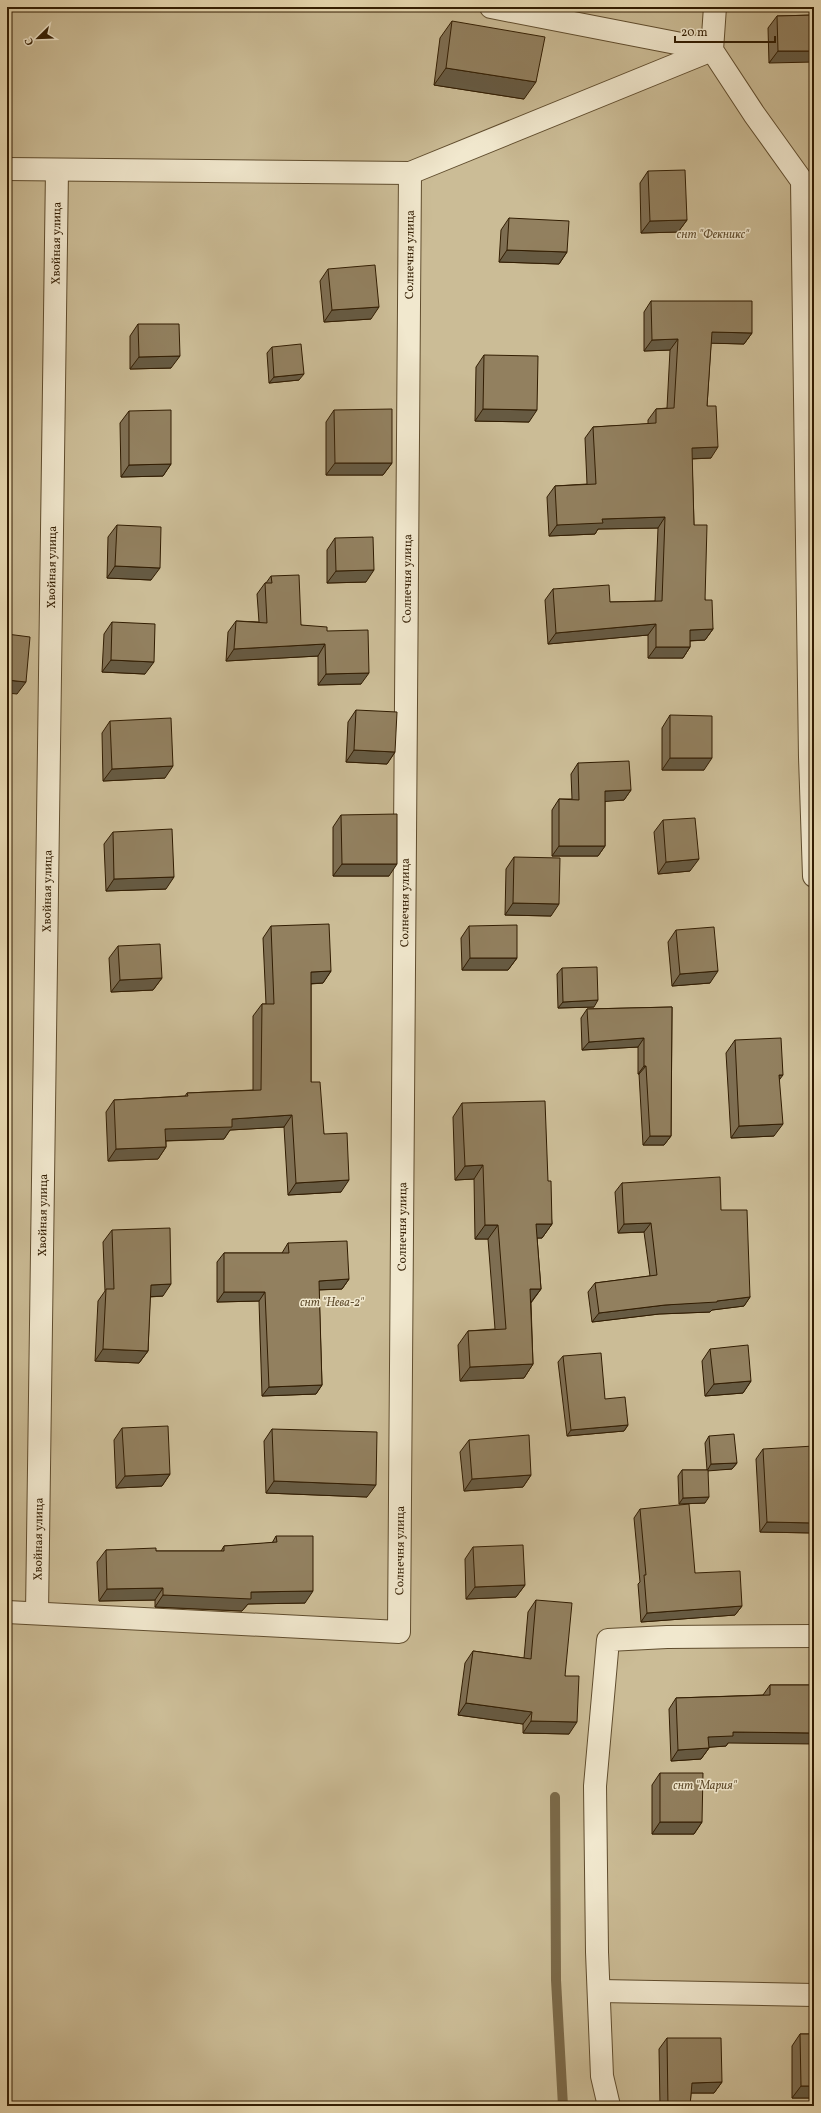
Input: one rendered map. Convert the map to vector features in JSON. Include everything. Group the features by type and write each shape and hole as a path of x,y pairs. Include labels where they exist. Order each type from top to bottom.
{"street":[{"path":"491,7 712,50"},
{"path":"715,7 712,50 754,114 802,181 810,412 814,876"},
{"path":"7,169 410,173 712,50"},
{"name":"Хвойная улица","path":"37,1613 57,170"},
{"name":"Солнечня улица","path":"37,1613 399,1632 410,173"},
{"path":"7,1612 37,1613"},
{"path":"609,2106 602,2076 600,1991 597,1952 595,1786 608,1640 666,1637 814,1636"},
{"path":"600,1991 814,1995"}],"green space":[{"path":"7,7 814,7 814,2106 7,2106"}],"building":[{"path":"814,15 814,51 778,51 777,16"},
{"path":"452,21 545,37 536,82 446,68"},
{"path":"685,170 687,220 650,221 648,171"},
{"path":"509,218 569,221 567,252 507,250"},
{"path":"375,265 379,307 332,310 328,269"},
{"path":"651,301 752,301 752,333 712,332 707,406 716,406 718,447 692,448 694,525 707,525 705,600 712,600 713,629 690,630 690,647 656,647 656,624 556,633 553,589 609,585 610,602 662,601 665,517 602,519 603,523 557,525 555,486 596,484 593,427 656,423 656,409 674,408 678,339 652,340"},
{"path":"138,324 179,324 180,356 139,357"},
{"path":"301,344 304,374 274,377 272,347"},
{"path":"484,355 538,356 537,410 483,409"},
{"path":"392,409 392,463 335,463 334,410"},
{"path":"171,410 171,464 129,465 129,411"},
{"path":"117,525 161,527 160,568 115,566"},
{"path":"373,537 374,570 336,571 335,538"},
{"path":"299,575 301,625 327,627 327,631 368,630 369,673 326,674 325,644 234,649 236,621 267,623 265,583 272,583 271,576"},
{"path":"112,622 155,624 154,662 111,660"},
{"path":"7,634 30,637 26,682 7,680"},
{"path":"356,710 397,712 395,752 354,750"},
{"path":"670,715 712,716 712,758 670,758"},
{"path":"171,718 173,766 112,769 110,721"},
{"path":"629,761 631,790 605,791 605,846 559,846 559,799 579,800 578,763"},
{"path":"397,814 397,864 342,864 341,815"},
{"path":"695,818 699,859 666,862 663,820"},
{"path":"172,829 174,877 114,879 113,832"},
{"path":"514,857 560,858 559,904 513,903"},
{"path":"329,924 331,971 311,972 311,1082 320,1082 324,1134 347,1133 349,1180 296,1183 292,1115 232,1119 232,1127 165,1129 166,1147 116,1149 114,1100 188,1096 187,1093 261,1090 262,1004 274,1004 271,926"},
{"path":"517,925 517,958 470,958 469,926"},
{"path":"714,927 718,971 680,974 676,930"},
{"path":"160,944 162,978 120,980 118,946"},
{"path":"597,967 598,1000 563,1002 562,968"},
{"path":"672,1007 671,1136 650,1136 646,1066 644,1066 644,1038 589,1042 587,1009"},
{"path":"781,1038 783,1075 779,1075 783,1124 739,1126 735,1040"},
{"path":"545,1101 548,1181 551,1181 552,1224 536,1224 541,1289 530,1289 533,1364 470,1367 468,1331 506,1329 498,1225 485,1225 483,1165 465,1166 462,1103"},
{"path":"720,1177 721,1210 747,1210 750,1297 717,1302 665,1305 599,1313 595,1283 657,1275 651,1223 624,1224 622,1183"},
{"path":"170,1228 171,1284 151,1285 148,1351 103,1349 106,1289 114,1289 112,1230"},
{"path":"347,1241 349,1279 319,1281 322,1385 269,1387 265,1292 224,1292 224,1253 289,1253 288,1243"},
{"path":"748,1345 751,1381 714,1384 710,1349"},
{"path":"601,1353 605,1399 625,1397 628,1425 571,1430 563,1356"},
{"path":"168,1426 170,1474 125,1476 122,1428"},
{"path":"272,1429 377,1432 376,1485 274,1481"},
{"path":"734,1434 737,1463 711,1464 709,1436"},
{"path":"529,1435 531,1475 472,1479 469,1440"},
{"path":"814,1446 814,1523 767,1522 763,1449"},
{"path":"682,1470 708,1470 709,1497 683,1498"},
{"path":"689,1504 695,1573 740,1571 742,1606 647,1613 644,1575 646,1575 640,1509"},
{"path":"276,1536 313,1536 313,1591 251,1592 251,1599 163,1595 163,1588 107,1589 106,1550 156,1548 156,1551 224,1551 224,1546 277,1542"},
{"path":"523,1545 525,1585 475,1587 473,1547"},
{"path":"536,1600 572,1603 565,1676 579,1676 577,1722 531,1721 532,1712 466,1703 473,1651 531,1659"},
{"path":"770,1685 814,1685 814,1733 733,1732 733,1736 708,1737 709,1748 678,1750 676,1698 770,1695"},
{"path":"660,1773 703,1773 702,1822 660,1822"},
{"path":"800,2034 814,2034 814,2086 801,2086"},
{"path":"667,2038 721,2038 722,2082 692,2083 690,2106 668,2106"}],"waterway":[{"path":"555,1797 556,1980 563,2106"}],"park label":[{"name":"снт \"Фекникс\"","path":"713,234"},
{"name":"снт \"Нева-2\"","path":"332,1302"},
{"name":"снт \"Мария\"","path":"705,1785"}]}
